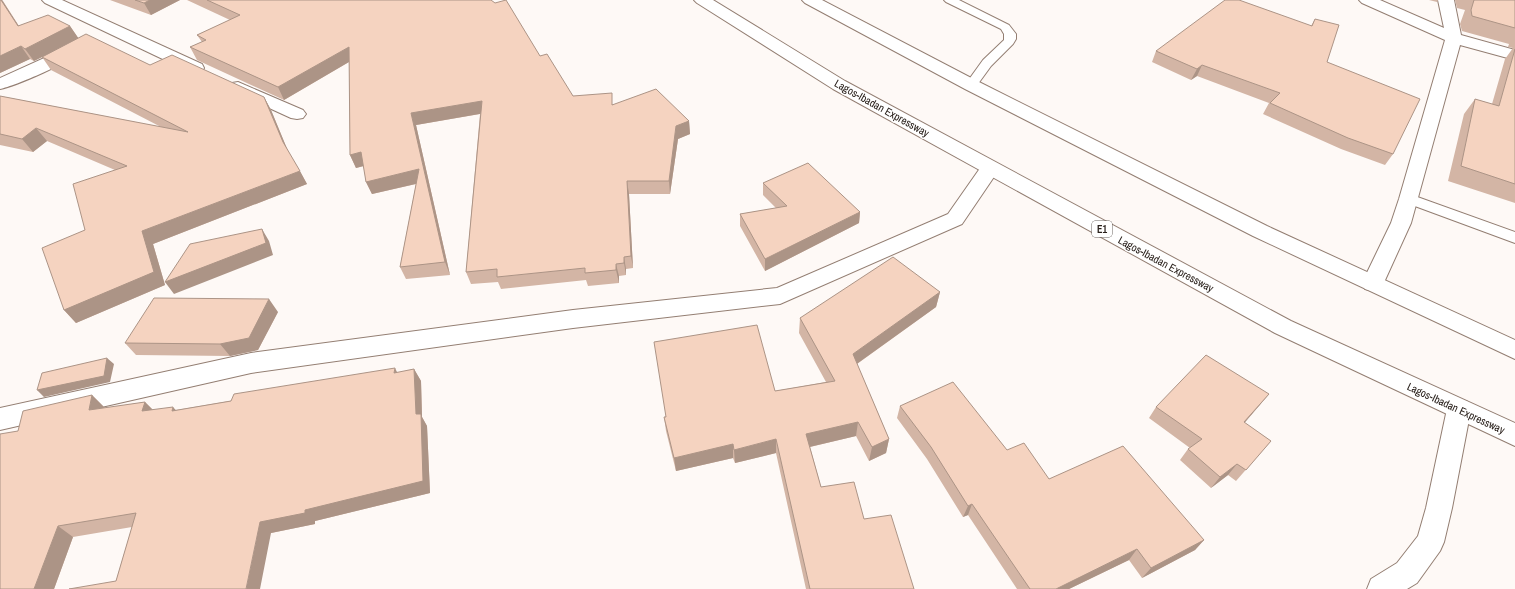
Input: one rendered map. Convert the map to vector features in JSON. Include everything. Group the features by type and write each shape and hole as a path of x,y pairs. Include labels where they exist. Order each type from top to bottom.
{"main road":[{"path":"50,0 297,114"},
{"name":"Lagos-Ibadan Expressway","path":"702,0 838,85 1283,327 1515,435"},
{"path":"810,0 971,86 1260,231 1515,350"},
{"path":"1367,0 1454,38 1515,54"},
{"path":"1372,283 1401,223 1454,38 1446,0"},
{"path":"0,84 53,61 112,29"},
{"path":"0,419 251,363 574,319 780,296 955,219 990,168"},
{"path":"1381,589 1407,573 1430,542 1439,508 1459,409"}],"lane":[{"path":"950,0 1005,27 1010,32 1011,37 1009,41 987,63 971,86"},
{"path":"1409,198 1515,238"}],"building":[{"path":"0,0 18,26 48,15 70,26 25,49 21,46 0,56"},
{"path":"135,0 150,0 144,3"},
{"path":"207,0 491,0 495,3 506,0 540,56 547,54 573,96 612,93 612,105 656,89 689,121 676,126 669,181 627,181 631,256 624,257 624,263 616,264 616,270 585,273 585,268 497,277 497,269 466,272 482,101 411,113 445,262 400,267 419,169 366,182 361,152 350,155 349,47 278,87 190,47 206,40 197,35 240,15"},
{"path":"1225,0 1239,0 1312,26 1315,19 1339,25 1327,62 1420,99 1393,154 1348,138 1270,103 1280,93 1202,65 1197,69 1156,51"},
{"path":"1474,0 1515,0 1515,28 1472,16 1471,10"},
{"path":"86,34 150,65 172,55 264,97 283,142 300,171 142,231 154,272 64,310 42,248 85,230 73,184 127,166 36,128 22,139 0,134 0,96 188,132 42,57"},
{"path":"1515,49 1515,184 1461,166 1475,99 1499,106"},
{"path":"808,163 860,212 765,259 740,214 787,206 763,183"},
{"path":"262,229 266,243 165,282 190,244"},
{"path":"893,257 940,292 853,354 889,439 872,447 858,422 806,434 821,487 854,482 864,519 891,515 914,589 810,589 776,439 734,450 733,444 674,458 664,417 666,417 654,342 757,325 775,391 835,381 800,318"},
{"path":"154,298 269,299 249,338 220,344 125,343"},
{"path":"1206,355 1269,394 1244,422 1271,441 1246,470 1237,464 1220,477 1188,449 1202,439 1156,407"},
{"path":"107,358 104,376 37,390 42,373"},
{"path":"395,368 394,373 414,369 416,414 421,414 423,481 305,510 305,513 260,522 246,589 69,589 116,581 136,513 58,526 34,589 0,589 0,434 18,431 23,411 92,395 89,410 145,402 142,411 173,407 172,411 231,401 234,394"},
{"path":"953,382 1007,450 1024,443 1049,479 1123,446 1204,540 1151,568 1137,549 1056,589 1030,589 972,504 968,506 931,447 900,406"}]}
